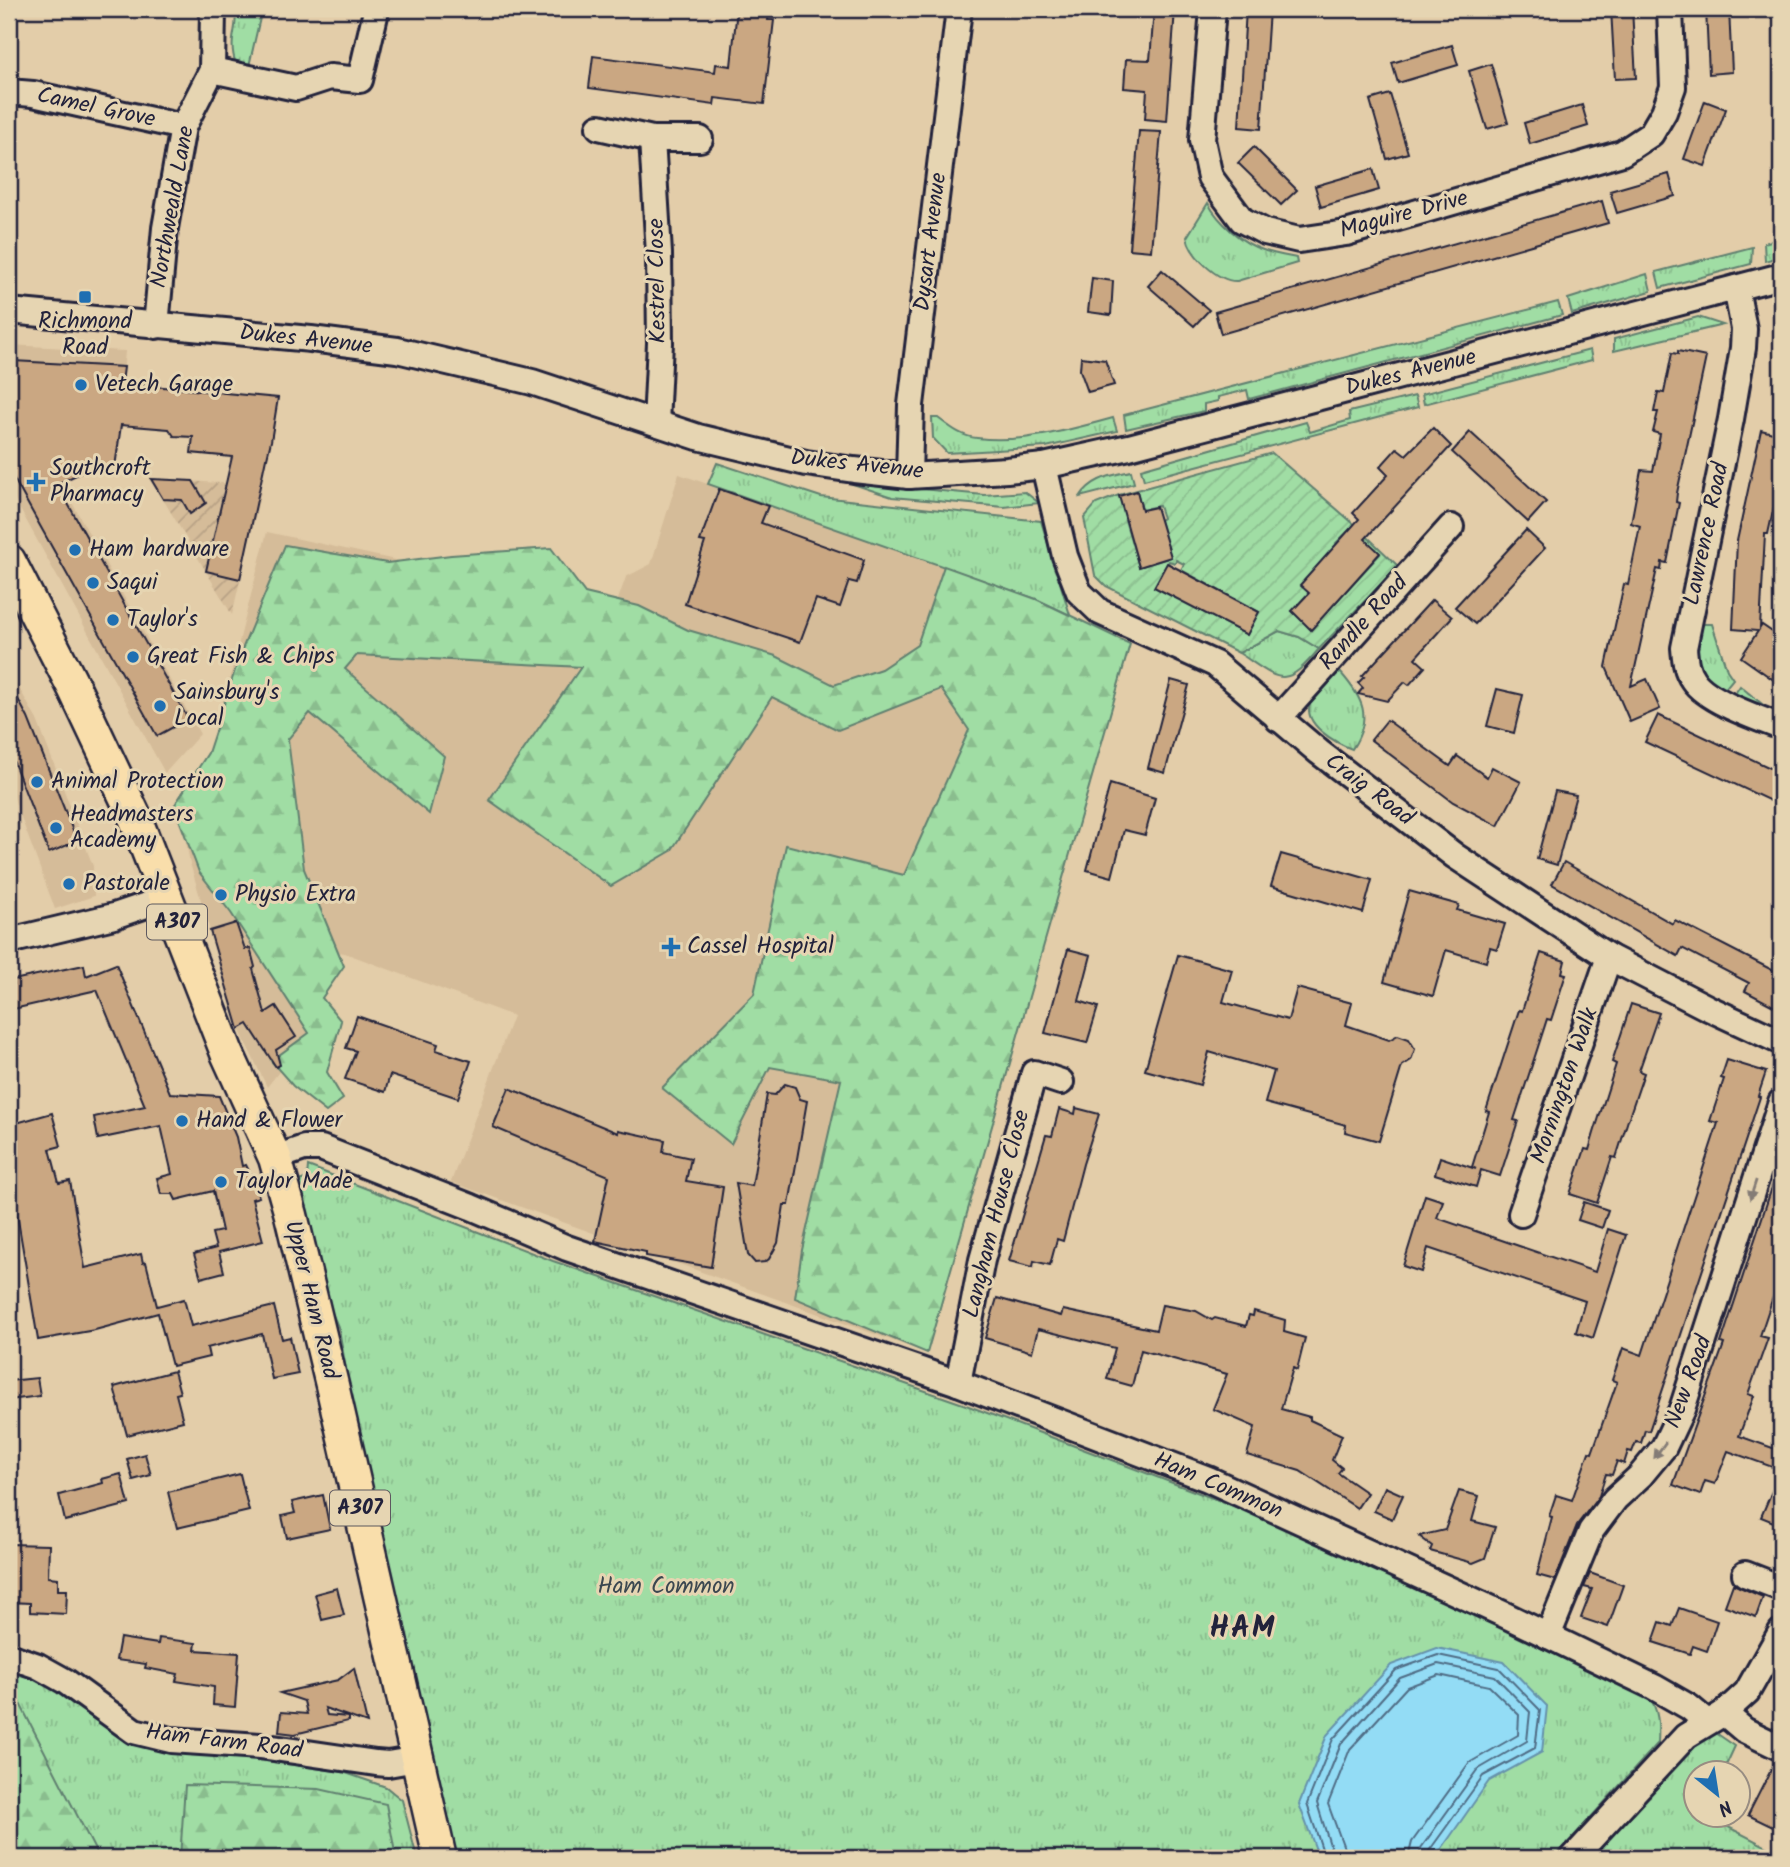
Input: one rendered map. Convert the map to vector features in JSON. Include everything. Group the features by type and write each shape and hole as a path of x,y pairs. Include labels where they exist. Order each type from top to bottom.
{"main road":[{"name":"Upper Ham Road","path":"9,561 74,688 134,815 231,1064 275,1158 332,1385 440,1858"}],"street":[{"name":"Northweald Lane","path":"156,326 165,228 183,127 212,70 213,9"},
{"name":"Dysart Avenue","path":"909,476 911,405 959,9"},
{"name":"Maguire Drive","path":"1213,9 1202,140 1210,177 1242,220 1265,232 1299,240 1346,233 1622,153 1651,134 1673,87 1670,9"},
{"path":"212,70 296,88 330,77 360,80 376,11"},
{"name":"Camel Grove","path":"9,92 33,94 183,127"},
{"path":"599,127 652,139 700,139"},
{"name":"Kestrel Close","path":"652,139 659,254 660,343 656,423"},
{"name":"Dukes Avenue","path":"9,312 311,339 397,350 532,382 698,437 806,463 909,476 1044,467 1781,276"},
{"name":"Lawrence Road","path":"1736,288 1744,329 1743,348 1684,648 1686,666 1695,682 1712,696 1781,727"},
{"name":"Craig Road","path":"1044,467 1065,556 1079,592 1100,612 1215,664 1278,719 1455,856 1609,957 1781,1042"},
{"name":"Randle Road","path":"1278,719 1451,527"},
{"path":"9,942 123,914 167,898"},
{"name":"Mornington Walk","path":"1521,1214 1609,957"},
{"name":"Langham House Close","path":"958,1383 982,1260 1034,1073 1061,1082"},
{"name":"New Road","path":"1548,1636 1591,1531 1615,1499 1640,1476 1664,1447 1682,1409 1781,1102"},
{"name":"Ham Common","path":"275,1158 304,1148 321,1148 567,1248 958,1383 1208,1479 1350,1543 1781,1748"},
{"path":"1745,1574 1781,1588"},
{"path":"1573,1858 1676,1746 1747,1692 1781,1632"},
{"name":"Ham Farm Road","path":"9,1656 65,1681 134,1731 171,1740 260,1746 376,1763 388,1764 417,1759"}],"shaded area":[{"path":"9,345 125,351 120,410 19,407 200,734 165,773 9,489"},
{"name":"Cassel Hospital","path":"679,474 1036,599 1130,644 927,1353 451,1182 513,1016 345,953 255,941 311,1031 267,1087 239,1029 190,863 186,842 196,837 181,800 214,740 267,532 615,608 626,577 651,564"},
{"path":"151,479 256,485 256,490 261,491 232,615"},
{"path":"9,670 37,720 93,866 94,896 55,909 9,785"}],"green space":[{"path":"235,9 262,9 249,66 236,64 233,48"},
{"path":"1208,203 1218,218 1239,237 1263,250 1296,258 1297,263 1237,281 1214,272 1193,252 1187,237"},
{"path":"1781,238 1781,256 1765,261 1764,243"},
{"path":"1752,247 1751,264 1660,288 1656,272"},
{"path":"1647,274 1651,291 1572,314 1568,299"},
{"path":"1558,302 1562,315 1249,399 1247,390 1218,397 1218,401 1204,404 1204,411 1126,429 1124,415"},
{"path":"1698,317 1723,325 1614,351 1614,339"},
{"path":"1590,350 1592,360 1424,404 1422,394"},
{"path":"1415,396 1418,407 1144,480 1141,469 1306,422 1310,432 1350,420 1349,412"},
{"path":"932,418 938,418 966,436 977,438 1028,437 1113,418 1117,431 1046,447 947,453 933,438"},
{"path":"1272,453 1398,566 1319,649 1299,637 1279,631 1239,653 1106,586 1095,575 1084,518 1096,504 1119,495","holes":["1137,491 1142,510 1125,514 1119,496","1159,506 1163,518 1160,520 1171,557 1139,567 1125,520 1148,512 1148,508","1350,529 1380,554 1311,629 1292,611 1346,552 1336,543","1176,560 1184,564 1181,570 1259,612 1247,635 1155,587 1169,561 1175,563"]},
{"path":"717,463 821,497 1041,521 1070,615 1036,599 708,484"},
{"path":"1131,471 1134,483 1080,497 1096,482"},
{"path":"847,482 984,495 1025,492 1039,503 1004,507 892,497"},
{"path":"285,545 387,563 451,555 551,548 585,593 639,606 688,630 776,656 834,685 881,669 917,645 944,566 1036,599 1130,644 927,1353 795,1298 802,1250 841,1080 770,1067 731,1144 662,1088 754,994 786,845 904,875 969,730 941,689 838,730 772,697 671,851 611,886 489,800 581,667 357,655 345,669 444,756 429,814 310,713 288,739 304,869 344,966 322,998 341,1021 327,1072 343,1099 326,1112 293,1086 271,1061 309,1033 231,913 199,872 174,806 208,753 241,652"},
{"path":"1699,624 1712,624 1727,670 1733,679 1724,690 1707,677 1698,663 1696,646"},
{"path":"1279,631 1299,637 1319,649 1298,671 1289,676 1273,675 1239,653"},
{"path":"1340,672 1355,690 1362,708 1362,727 1352,749 1322,732 1311,719 1309,712 1313,699"},
{"path":"1740,686 1772,712 1734,695"},
{"name":"Ham Common","path":"308,1166 553,1261 966,1405 1260,1516 1648,1695 1658,1718 1658,1743 1554,1858 451,1858 376,1542 339,1329 332,1313 299,1181 307,1178"},
{"path":"9,1667 47,1684 110,1728 196,1751 343,1772 386,1787 402,1800 417,1858 9,1858"},
{"path":"9,1682 99,1858 9,1858"},
{"path":"1716,1733 1735,1746 1729,1758 1682,1758 1682,1828 1730,1828 1781,1854 1781,1858 1586,1858 1642,1795 1704,1737"},
{"path":"185,1785 319,1789 386,1804 396,1858 180,1858"}],"water":[{"path":"1437,1648 1504,1662 1547,1706 1542,1752 1489,1781 1438,1854 1429,1858 1319,1858 1299,1804 1327,1735 1391,1665"}],"building":[{"path":"737,9 769,9 768,20 774,20 764,104 715,98 714,105 589,88 593,56 715,72 716,64 731,66"},
{"path":"1154,9 1175,9 1167,121 1145,119 1147,90 1124,88 1126,59 1150,60"},
{"path":"1246,9 1269,10 1261,129 1239,127"},
{"path":"1611,9 1632,9 1636,78 1615,79"},
{"path":"1706,9 1729,9 1732,72 1709,74"},
{"path":"1452,45 1458,65 1398,83 1392,63"},
{"path":"1491,64 1508,123 1487,129 1469,71"},
{"path":"1390,94 1408,153 1387,159 1370,100"},
{"path":"1705,101 1726,109 1705,166 1684,159"},
{"path":"1582,105 1588,126 1530,144 1524,123"},
{"path":"1139,131 1161,132 1151,251 1129,249"},
{"path":"1254,147 1297,190 1281,205 1238,163"},
{"path":"1373,169 1379,190 1321,207 1315,186"},
{"path":"1669,174 1675,196 1617,213 1610,191"},
{"path":"1602,201 1608,223 1221,334 1215,312"},
{"path":"1162,270 1209,310 1194,326 1148,286"},
{"path":"1092,278 1113,281 1111,315 1088,312"},
{"path":"1678,351 1706,357 1677,493 1676,502 1679,503 1667,563 1662,562 1661,570 1657,569 1631,686 1647,679 1660,709 1630,722 1606,667 1624,584 1628,585 1640,526 1631,523 1641,470 1653,471 1660,434 1653,432 1658,412 1654,412 1658,392 1664,393 1672,353 1678,354"},
{"path":"1081,357 1105,360 1114,385 1088,392 1080,370"},
{"path":"13,361 124,367 122,383 278,398 240,579 206,571 232,457 191,453 193,437 174,436 169,429 121,425 115,467 93,467 57,484 188,719 157,736 9,470 9,412"},
{"path":"1433,428 1451,446 1365,539 1380,553 1311,630 1292,611 1309,593 1300,585 1359,519 1353,513 1388,475 1380,467 1397,448 1406,455"},
{"path":"1761,430 1781,435 1781,475 1768,534 1765,534 1760,628 1762,625 1781,638 1781,685 1741,657 1758,631 1733,629 1737,541"},
{"path":"1470,432 1546,502 1528,522 1452,452"},
{"path":"151,479 193,481 206,503 190,514 182,500 163,499"},
{"path":"719,489 768,506 761,523 864,560 857,583 849,581 840,607 816,599 800,642 685,604 705,542 700,541"},
{"path":"1137,491 1142,510 1156,507 1171,557 1139,567 1119,496"},
{"path":"1526,530 1545,548 1475,624 1455,607"},
{"path":"1167,563 1259,612 1247,635 1154,587"},
{"path":"1432,600 1452,617 1415,658 1425,667 1409,685 1405,682 1387,701 1358,694 1363,688 1358,683 1364,677 1362,676"},
{"path":"1171,680 1189,685 1165,773 1148,768"},
{"path":"9,682 28,718 77,841 49,853 9,750"},
{"path":"1497,689 1523,695 1514,733 1487,726"},
{"path":"1658,715 1781,773 1781,806 1645,742"},
{"path":"1387,720 1450,766 1457,756 1487,777 1492,767 1521,782 1498,826 1453,802 1371,740"},
{"path":"1110,784 1155,798 1145,835 1124,830 1112,877 1087,870"},
{"path":"1555,791 1576,795 1557,865 1537,859"},
{"path":"1281,854 1372,880 1363,913 1271,886"},
{"path":"1564,862 1673,924 1675,920 1776,972 1773,977 1781,981 1781,1010 1745,991 1749,983 1682,948 1678,956 1552,884"},
{"path":"1409,891 1459,905 1457,910 1505,924 1497,949 1490,947 1486,962 1446,950 1433,996 1384,982"},
{"path":"236,923 245,949 250,948 265,1013 276,1006 296,1037 276,1050 280,1065 276,1067 248,1024 239,1029 210,931"},
{"path":"1068,949 1091,955 1079,1001 1098,1007 1087,1043 1045,1033"},
{"path":"1541,953 1565,961 1562,973 1566,974 1551,1020 1547,1019 1514,1120 1518,1121 1500,1176 1481,1170 1476,1187 1435,1174 1440,1157 1476,1169 1472,1167 1489,1112 1486,1111"},
{"path":"1178,955 1232,970 1223,1002 1288,1020 1297,988 1352,1003 1346,1025 1389,1040 1398,1035 1409,1039 1415,1049 1411,1060 1402,1066 1379,1141 1345,1132 1346,1125 1265,1103 1274,1071 1209,1052 1200,1085 1145,1070"},
{"path":"116,964 170,1093 219,1096 236,1137 242,1166 246,1165 254,1181 259,1197 252,1199 263,1241 219,1252 224,1272 201,1278 194,1254 216,1248 212,1233 222,1231 213,1191 176,1200 173,1194 161,1194 157,1178 172,1174 161,1126 98,1139 94,1117 145,1106 97,990 9,1010 9,986 14,984 13,980 84,965 86,976"},
{"path":"1631,1004 1659,1013 1639,1071 1644,1073 1616,1158 1612,1157 1597,1203 1570,1194 1585,1149 1589,1150 1616,1064 1612,1062"},
{"path":"357,1016 438,1044 436,1050 471,1061 458,1098 390,1075 385,1092 345,1079 356,1051 346,1048"},
{"path":"1727,1060 1766,1072 1649,1431 1645,1430 1641,1443 1636,1442 1632,1452 1628,1451 1624,1464 1617,1461 1612,1475 1606,1474 1599,1496 1577,1525 1555,1580 1537,1575 1556,1495 1572,1500 1617,1382 1612,1380 1623,1348 1642,1355 1718,1123 1710,1121 1724,1079 1721,1078"},
{"path":"785,1084 795,1087 800,1099 807,1101 789,1205 784,1205 778,1243 769,1259 755,1263 748,1255 736,1183 752,1186 767,1094 775,1095"},
{"path":"509,1088 618,1133 618,1130 665,1140 663,1152 691,1158 686,1181 723,1187 711,1267 646,1256 646,1252 595,1241 609,1176 493,1127"},
{"path":"1076,1108 1099,1114 1063,1241 1057,1239 1050,1265 1034,1261 1033,1267 1009,1261 1046,1135 1052,1136 1059,1109 1075,1114"},
{"path":"52,1113 61,1146 50,1149 59,1183 70,1181 85,1268 141,1254 143,1263 146,1262 157,1306 184,1299 191,1326 274,1306 282,1339 290,1337 298,1374 272,1379 262,1334 207,1348 209,1357 172,1366 158,1313 95,1330 38,1340 9,1166 9,1125"},
{"path":"1777,1172 1781,1173 1781,1273 1760,1336 1768,1338 1748,1394 1754,1396 1739,1436 1781,1451 1781,1470 1728,1451 1715,1484 1705,1481 1700,1495 1673,1485 1724,1344 1721,1343"},
{"path":"1425,1195 1443,1201 1437,1218 1595,1272 1608,1229 1626,1235 1593,1338 1576,1332 1585,1301 1428,1248 1421,1272 1403,1266"},
{"path":"1584,1202 1608,1210 1602,1228 1578,1220"},
{"path":"997,1298 1061,1316 1063,1310 1156,1330 1162,1305 1196,1311 1212,1320 1215,1318 1246,1326 1249,1315 1253,1316 1254,1311 1285,1320 1284,1332 1305,1338 1297,1370 1293,1368 1281,1409 1310,1417 1310,1420 1342,1435 1332,1460 1342,1468 1338,1473 1367,1493 1357,1508 1300,1471 1247,1455 1255,1427 1213,1409 1227,1374 1141,1350 1132,1386 1107,1379 1115,1348 1038,1329 1032,1352 985,1338"},
{"path":"174,1371 180,1393 176,1394 183,1421 127,1435 114,1387"},
{"path":"37,1378 40,1396 9,1400 9,1381"},
{"path":"145,1454 151,1475 133,1480 127,1459"},
{"path":"1781,1470 1781,1525 1761,1517"},
{"path":"121,1474 129,1504 65,1521 59,1495 103,1483 102,1479"},
{"path":"240,1474 249,1511 177,1528 168,1492"},
{"path":"1385,1487 1403,1495 1392,1519 1374,1511"},
{"path":"1459,1491 1479,1496 1472,1521 1495,1527 1485,1558 1473,1563 1430,1551 1432,1546 1419,1536 1445,1530"},
{"path":"323,1495 330,1529 287,1538 282,1516 295,1513 292,1502"},
{"path":"9,1544 49,1545 48,1577 58,1578 58,1590 67,1590 66,1614 30,1612 30,1603 9,1602"},
{"path":"1590,1573 1623,1585 1608,1627 1581,1618 1592,1589 1584,1587"},
{"path":"1733,1584 1763,1597 1756,1617 1725,1606"},
{"path":"337,1588 344,1615 322,1620 315,1594"},
{"path":"1679,1608 1717,1621 1707,1651 1693,1646 1690,1654 1653,1642 1660,1622 1672,1626"},
{"path":"120,1638 158,1644 159,1638 196,1643 195,1650 239,1653 235,1707 213,1705 214,1687 176,1681 178,1674 145,1668 146,1664 116,1660"},
{"path":"354,1668 367,1723 325,1708 327,1715 348,1717 348,1721 295,1734 279,1732 281,1712 307,1714 304,1701 280,1693 338,1680"},
{"path":"1775,1762 1781,1763 1781,1831 1752,1817 1752,1807"}],"place":[{"name":"Richmond Road","path":"85,297"},
{"name":"Vetech Garage","path":"81,385"},
{"name":"Southcroft Pharmacy","path":"36,482"},
{"name":"Ham hardware","path":"75,550"},
{"name":"Saqui","path":"93,583"},
{"name":"Taylor's","path":"113,620"},
{"name":"Great Fish & Chips","path":"133,657"},
{"name":"Sainsbury's Local","path":"160,706"},
{"name":"Animal Protection","path":"37,782"},
{"name":"Headmasters Academy","path":"56,828"},
{"name":"Pastorale","path":"69,884"},
{"name":"Physio Extra","path":"221,895"},
{"name":"Cassel Hospital","path":"671,947"},
{"name":"Hand & Flower","path":"182,1121"},
{"name":"Taylor Made","path":"221,1182"}],"district":[{"name":"HAM","path":"1243,1629"}]}
